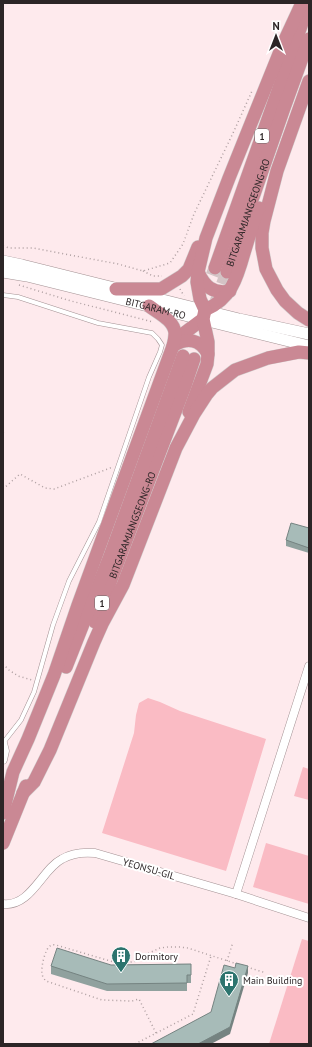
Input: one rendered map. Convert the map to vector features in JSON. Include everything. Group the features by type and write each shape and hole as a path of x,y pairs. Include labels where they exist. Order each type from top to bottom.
{"highway":[{"path":"23,793 34,782 50,750 94,642 122,585 176,448 207,364 208,342 197,282 206,238 280,52 302,3"},
{"name":"BITGARAMJANGSEONG-RO","path":"309,4 221,270 309,39"},
{"path":"309,82 277,171 262,233 262,248 266,269 285,301 298,313 309,320"},
{"path":"3,814 13,772 54,674 173,346 176,340 230,291 238,274 256,214 277,171"},
{"path":"116,289 161,289 182,276 188,268 200,244 206,238"},
{"path":"198,272 206,285 212,289 223,292 230,291"},
{"path":"149,306 169,320 174,327 175,333 173,346"},
{"path":"173,346 180,341 192,341 202,345 208,354"},
{"path":"176,448 194,414 212,388 235,370 268,358 298,352 309,353"},
{"name":"BITGARAMJANGSEONG-RO","path":"3,814 110,556 188,358 174,415 100,610 51,731 37,759 3,843"}],"main road":[{"name":"BITGARAM-RO","path":"3,261 116,289 309,346"},
{"name":"BITGARAM-RO","path":"3,272 27,276 149,306 239,319 309,334"}],"street":[{"path":"236,894 309,666"},
{"path":"3,743 5,751 3,760"},
{"name":"YEONSU-GIL","path":"3,904 15,903 31,892 53,866 62,859 74,854 86,852 95,853 236,894 309,918"}],"lane":[{"path":"3,295 18,297 98,323 152,333 162,345 149,377 99,522 69,581 55,620 34,692 21,720 3,743"}],"path":[{"path":"275,38 276,24"},
{"path":"143,271 170,263 183,244 194,214 253,88"},
{"path":"3,246 9,248 33,248 118,264 143,271 153,276 171,277 175,280"},
{"path":"3,489 20,474 45,488 54,489 118,465"},
{"path":"3,664 18,676 37,682"},
{"path":"227,961 233,942"},
{"path":"156,1033 139,999 132,1001 102,1000 46,981 42,975 42,970 48,947 56,945 116,963 137,961 155,950 168,947 188,948 239,965"},
{"path":"135,1044 193,1014 212,955"},
{"path":"246,967 266,973"}],"shaded area":[{"path":"148,698 180,711 266,739 226,871 102,833 134,733 139,703"},
{"path":"303,767 309,769 309,800 294,796"},
{"path":"266,843 309,856 309,904 253,887"},
{"path":"302,939 309,941 309,1044 269,1044"}],"building":[{"path":"291,523 309,528 309,548 286,540"},
{"name":"Dormitory","path":"57,948 111,965 191,964 191,975 187,975 187,983 107,984 51,966"},
{"name":"Main Building","path":"236,963 248,966 230,1027 198,1044 151,1044 211,1012 224,965 235,968"}],"tunnel":[{"path":"199,311 215,268"},
{"path":"216,302 227,272"}],"place":[{"name":"Dormitory","path":"121,973"},
{"name":"Main Building","path":"229,997"}]}
